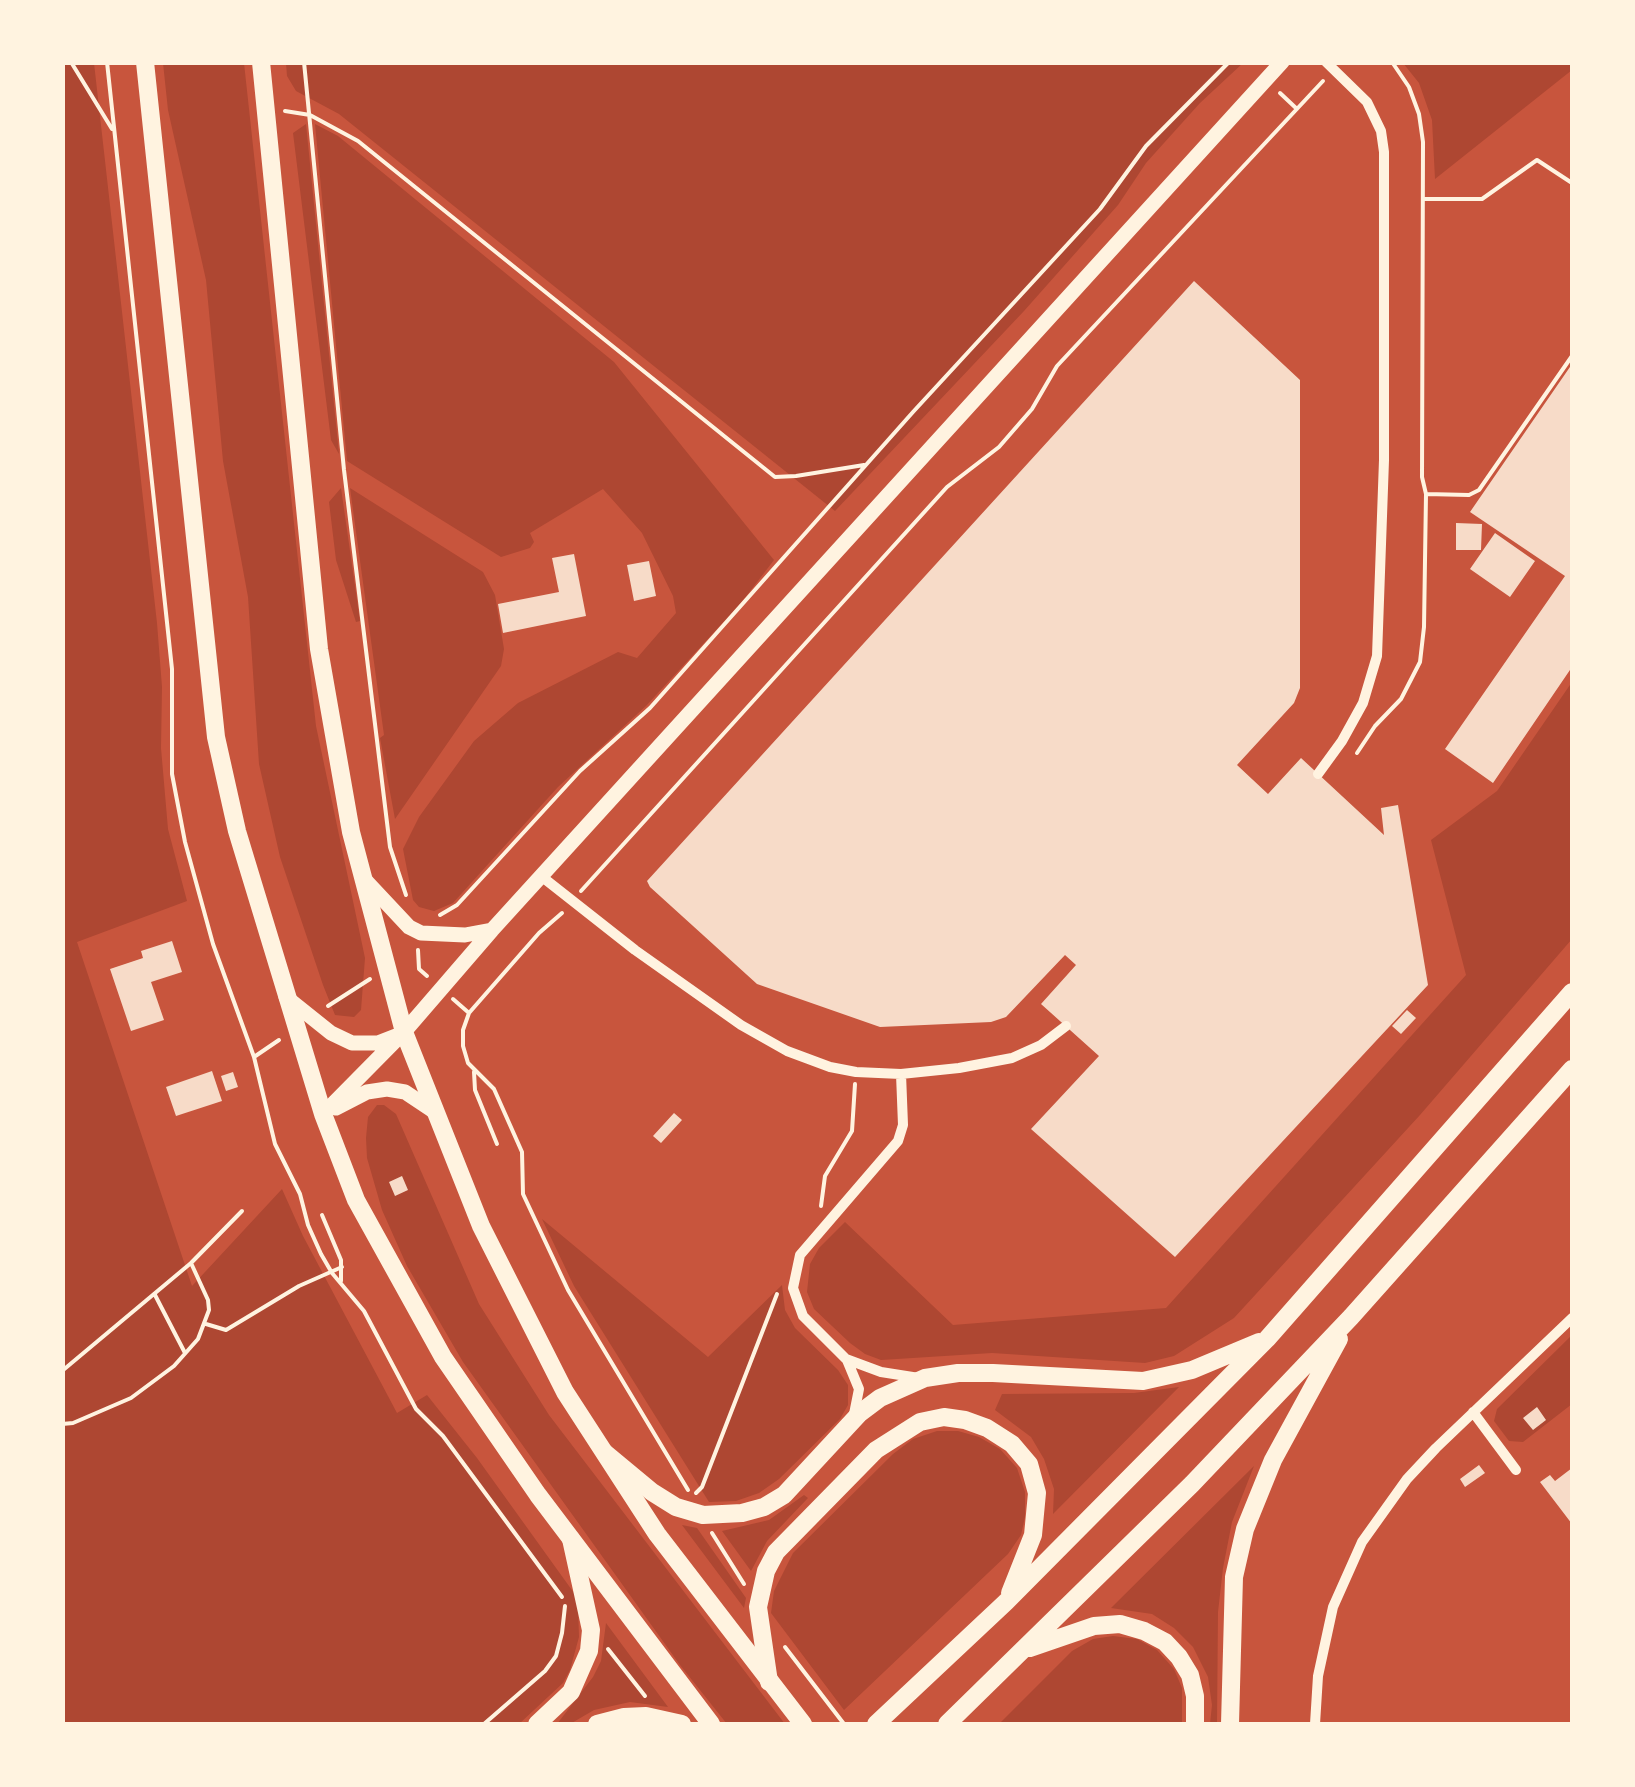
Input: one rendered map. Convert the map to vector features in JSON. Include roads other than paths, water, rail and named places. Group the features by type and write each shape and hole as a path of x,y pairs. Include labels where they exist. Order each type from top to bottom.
{"main road":[{"path":"145,62 216,736 236,830 286,998 302,1022 324,1114 356,1200 443,1357 571,1539 711,1724"},
{"path":"261,62 319,649 362,876 404,1032 481,1226 538,1344 648,1522 803,1724"},
{"path":"324,1114 404,1032 492,930 1282,62"},
{"path":"362,876 409,927 422,934 465,935 492,930"},
{"path":"876,1724 1006,1602 1267,1338 1572,992"},
{"path":"302,1022 352,1042 378,1043 404,1032"},
{"path":"947,1724 1192,1484 1351,1317 1572,1069"},
{"path":"324,1114 368,1092 386,1088 405,1092 432,1110"},
{"path":"1230,1724 1234,1576 1244,1528 1273,1460 1351,1317"},
{"path":"605,1453 664,1499 703,1515 742,1513 764,1507 784,1494 880,1398 925,1378 993,1373 1142,1381 1192,1370 1267,1338"},
{"path":"769,1682 758,1607 766,1571 776,1552 876,1450 920,1422 944,1417 986,1428 1012,1444 1029,1464 1037,1493 1033,1535 1006,1602"},
{"path":"537,1724 571,1692 588,1651 591,1630 571,1539"},
{"path":"1025,1650 1094,1626 1120,1624 1144,1631 1165,1642 1190,1675 1196,1724"},
{"path":"597,1724 624,1716 646,1716 682,1724"}],"street":[{"path":"1318,774 1342,742 1363,703 1378,656 1380,633 1384,152 1367,102 1330,66"},
{"path":"541,876 715,1008 787,1051 843,1070 901,1074 1012,1058 1041,1045 1066,1026"},
{"path":"852,1422 859,1389 846,1359 802,1316 793,1288 795,1270 810,1241 898,1142 903,1126 901,1074"},
{"path":"1315,1724 1318,1676 1333,1607 1362,1542 1407,1478 1572,1318"},
{"path":"846,1359 881,1372 925,1378"},
{"path":"1473,1412 1516,1470"}]}
